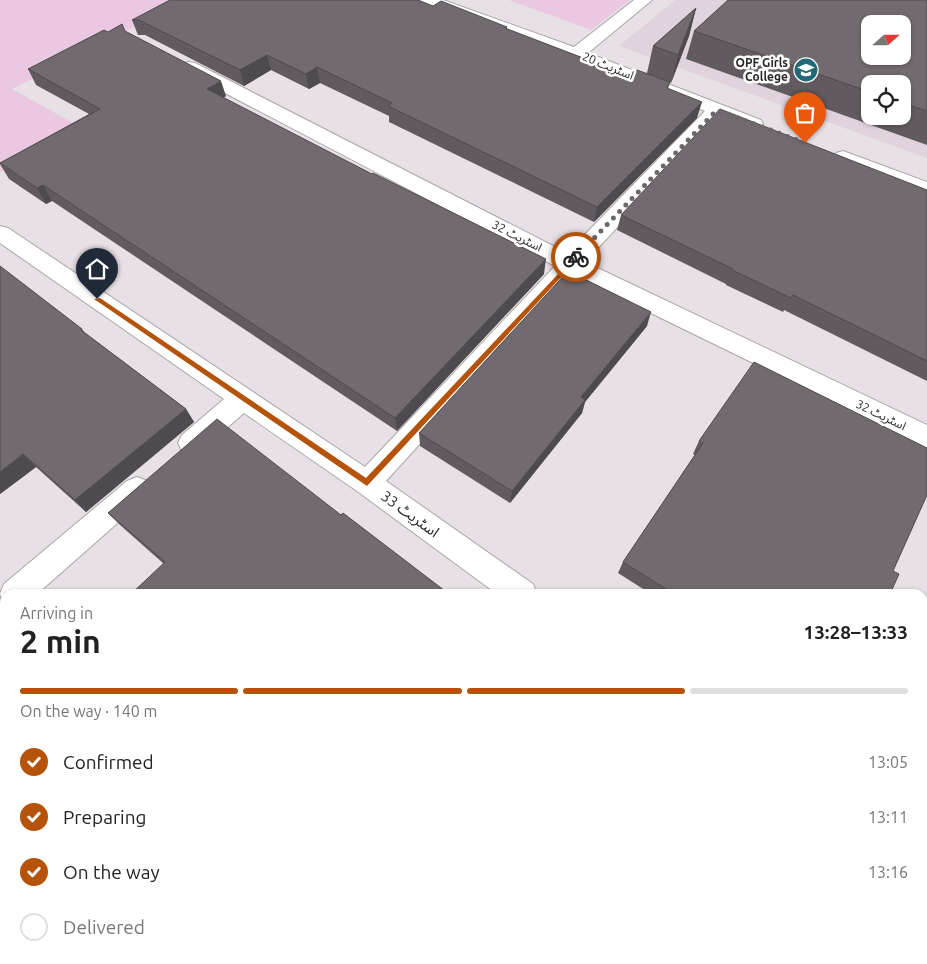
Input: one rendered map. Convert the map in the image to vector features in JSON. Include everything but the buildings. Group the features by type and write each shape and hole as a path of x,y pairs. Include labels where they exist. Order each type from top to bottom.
{"street":[{"name":"اسٹریٹ 20","path":"428,0 576,54 772,130"},
{"path":"576,54 644,0"},
{"name":"اسٹریٹ 32","path":"174,59 570,264 927,437"},
{"path":"367,482 570,264 717,110"},
{"path":"827,151 927,189"},
{"name":"اسٹریٹ 33","path":"0,233 367,482 515,589"},
{"path":"21,589 243,398"}],"shaded area":[{"path":"0,0 188,0 12,89 84,129 0,172"},
{"path":"509,0 630,0 591,30"},
{"name":"OPF Girls College","path":"675,0 927,0 927,158 619,46"}],"way so far":[{"path":"576,257 717,110 805,143"}],"place":[{"name":"OPF Girls College","path":"806,70"}],"route":[{"path":"97,299 367,482 576,257"}]}
